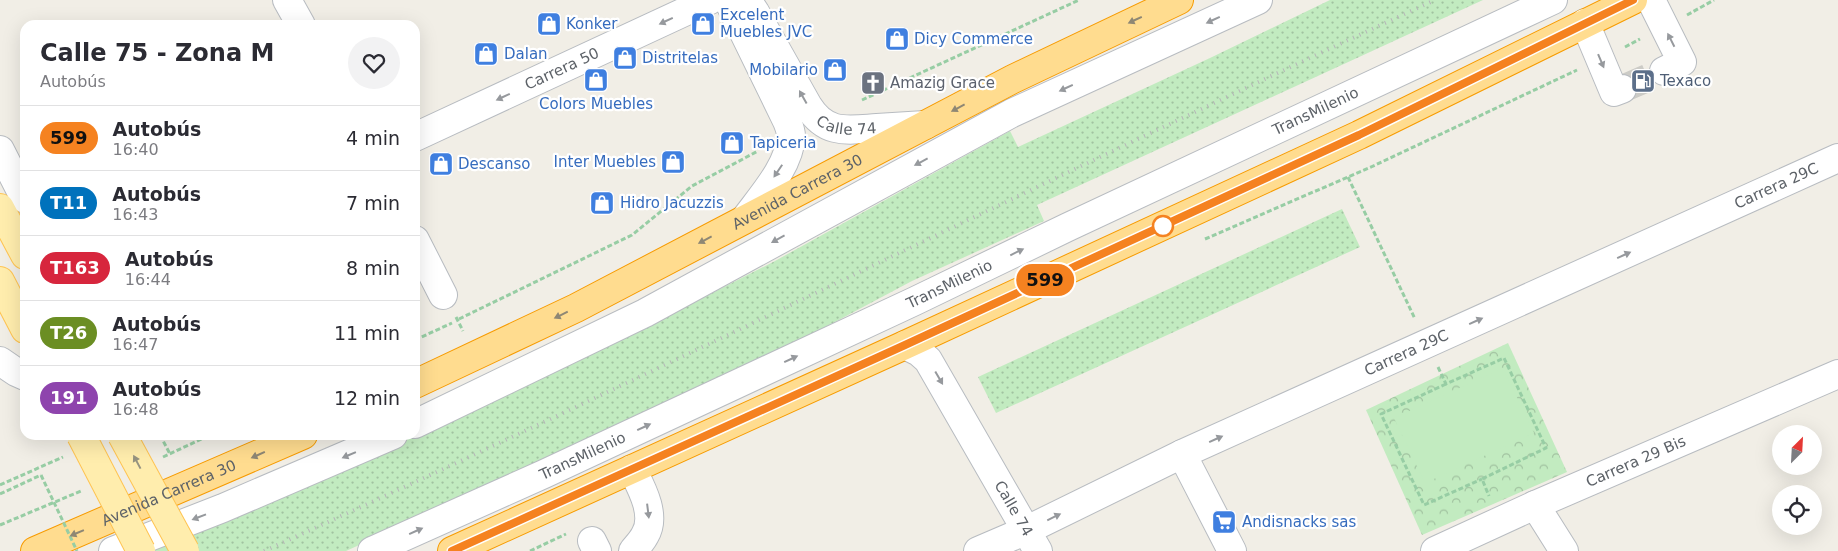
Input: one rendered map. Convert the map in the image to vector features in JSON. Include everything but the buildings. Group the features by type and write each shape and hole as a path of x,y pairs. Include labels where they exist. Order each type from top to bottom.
{"highway":[{"name":"Avenida Carrera 30","path":"420,382 576,308 1046,63 1179,0"},
{"path":"452,551 905,345 1359,135 1633,0"},
{"name":"Avenida Carrera 30","path":"35,551 291,440"}],"main road":[{"path":"0,208 20,246"},
{"path":"0,281 20,319"},
{"path":"125,440 185,551"},
{"path":"74,445 141,551"}],"street":[{"path":"287,0 298,20"},
{"name":"Carrera 50","path":"420,135 710,0"},
{"path":"728,0 792,134 790,146 782,167 746,219"},
{"name":"Calle 74","path":"747,0 818,120 844,130 925,125"},
{"path":"420,422 645,313 1012,112 1258,0"},
{"name":"TransMilenio","path":"372,551 544,474 1553,0"},
{"path":"1651,0 1682,62 1664,71"},
{"path":"1585,23 1614,92 1622,89"},
{"path":"0,150 20,189"},
{"name":"Carrera 29C","path":"978,551 1032,541 1182,454 1838,158"},
{"path":"420,250 443,295"},
{"name":"Calle 74","path":"905,345 919,352 928,360 1032,541"},
{"path":"0,361 20,374"},
{"name":"Carrera 29 Bis","path":"1436,551 1535,505 1838,374"},
{"path":"113,551 224,508 381,440"},
{"path":"1182,454 1232,551"},
{"path":"632,469 645,495 649,514 646,534 633,551"},
{"path":"1535,505 1564,551"}],"path":[{"path":"818,120 1080,0"},
{"path":"1202,240 1371,167 1600,59 1714,0"},
{"path":"420,338 632,234 692,186 792,134"},
{"path":"443,295 476,355"},
{"path":"1446,384 1381,414 1424,505 1482,479"},
{"path":"163,440 170,454 199,440"},
{"path":"0,486 74,445"},
{"path":"0,494 41,475 77,551"},
{"path":"530,551 588,540"}],"green space":[{"path":"1330,0 1483,0 1037,205 1044,221 912,281 739,373 346,551 145,551 277,497 403,440 420,440 420,433 581,360 775,261 1010,131 1018,147"},
{"path":"1342,209 1360,247 996,413 978,377"},
{"path":"1508,343 1567,472 1422,535 1366,410"},
{"path":"1503,368 1534,433 1425,483 1394,418"}],"tunnel":[{"path":"1622,89 1664,71"}],"railway":[{"path":"264,551 558,416 1142,137 1435,0"}],"bus line":[{"name":"599","path":"452,551 905,345 1359,135 1633,0"}],"place":[{"name":"Konker","path":"549,24"},
{"name":"Excelent Muebles JVC","path":"703,24"},
{"name":"Dicy Commerce","path":"897,39"},
{"name":"Dalan","path":"486,54"},
{"name":"Distritelas","path":"625,58"},
{"name":"Mobilario","path":"835,70"},
{"name":"Colors Muebles","path":"596,80"},
{"name":"Texaco","path":"1643,81"},
{"name":"Amazig Grace","path":"873,83"},
{"name":"Tapiceria","path":"732,143"},
{"name":"Inter Muebles","path":"673,162"},
{"name":"Descanso","path":"441,164"},
{"name":"Hidro Jacuzzis","path":"602,203"},
{"name":"Andisnacks sas","path":"1224,522"}]}
